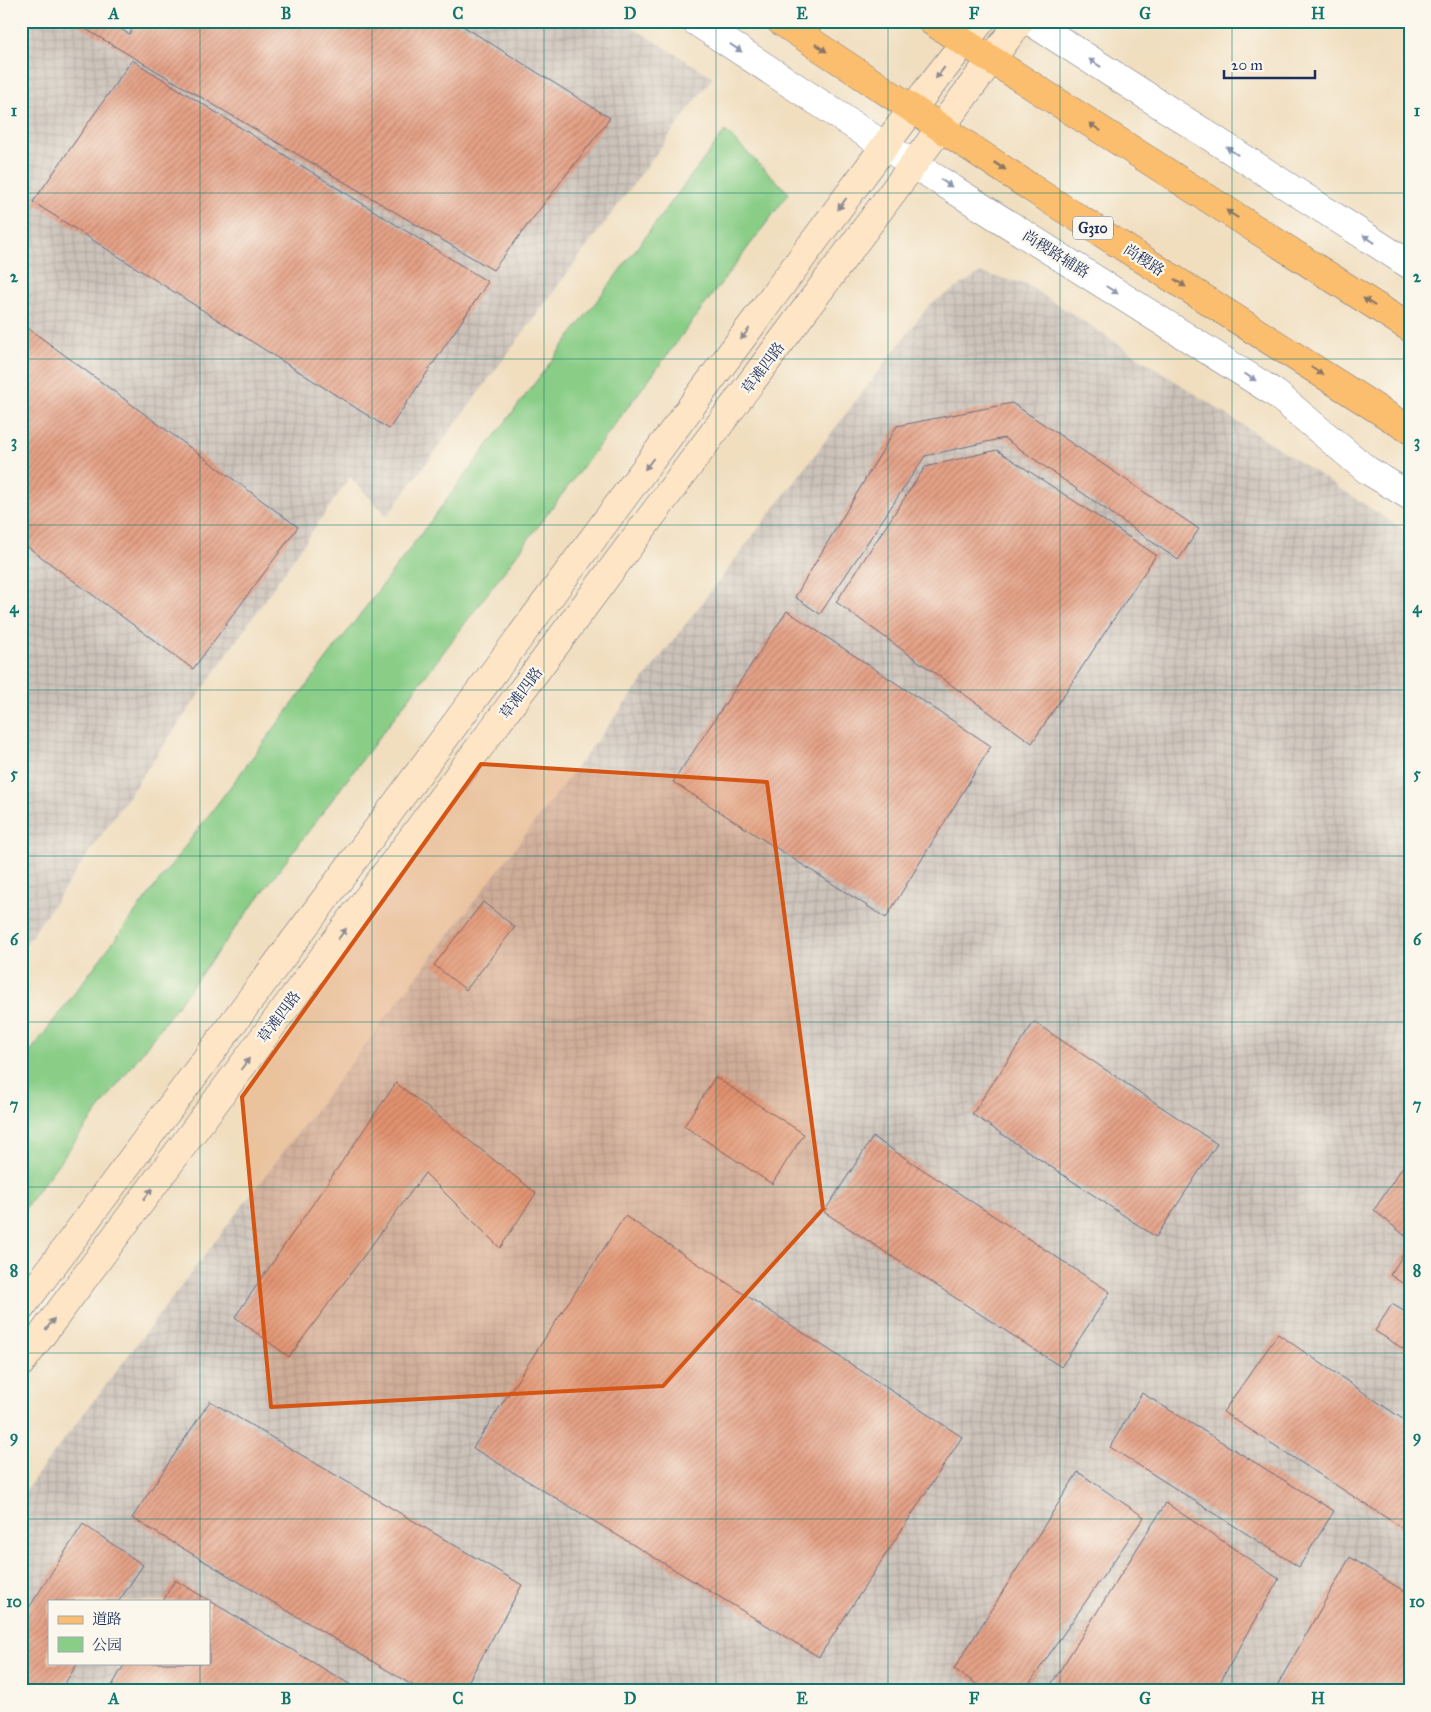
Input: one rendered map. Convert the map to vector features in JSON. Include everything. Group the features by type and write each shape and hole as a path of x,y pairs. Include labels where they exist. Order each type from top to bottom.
{"main road":[{"name":"尚稷路","path":"780,21 1040,193 1410,430"},
{"path":"931,21 990,61 1410,328"},
{"path":"21,1308 912,108 981,21"},
{"name":"草滩四路","path":"21,1363 916,164 1020,21"}],"street":[{"name":"尚稷路辅路","path":"695,21 885,146 1275,393 1368,470 1410,496"},
{"path":"1030,21 1410,265"}],"highlighted area":[{"path":"481,764 767,782 823,1209 663,1386 271,1407 242,1097"}],"shaded area":[{"path":"21,21 622,21 713,77 387,516 350,477 21,951"},
{"path":"980,273 1026,284 1410,534 1410,1691 21,1691 21,1496 929,305"}],"green space":[{"path":"725,131 789,193 21,1213 21,1064"}],"building":[{"path":"72,21 106,21 129,34 138,21 455,21 610,118 493,270"},
{"path":"132,60 488,282 389,429 33,202"},
{"path":"21,323 298,527 193,669 21,542"},
{"path":"1012,403 1199,529 1178,560 1004,438 925,456 820,614 795,597 897,426"},
{"path":"997,450 1156,555 1032,743 836,602 925,467"},
{"path":"787,611 991,746 886,918 673,782"},
{"path":"483,902 515,927 466,990 434,965"},
{"path":"1034,1022 1217,1144 1156,1237 972,1114"},
{"path":"715,1077 804,1134 772,1184 684,1126"},
{"path":"396,1083 536,1193 500,1248 425,1173 289,1357 235,1317"},
{"path":"873,1137 1110,1292 1061,1367 824,1212"},
{"path":"1410,1156 1410,1227 1404,1235 1374,1210"},
{"path":"625,1216 962,1437 819,1657 473,1448"},
{"path":"1410,1244 1410,1288 1390,1275"},
{"path":"1392,1304 1410,1315 1410,1353 1375,1331"},
{"path":"1278,1334 1410,1424 1410,1533 1223,1412"},
{"path":"1142,1393 1334,1511 1299,1567 1110,1447"},
{"path":"210,1401 522,1585 463,1691 422,1691 132,1518"},
{"path":"1078,1472 1144,1517 1024,1691 987,1691 954,1669"},
{"path":"1166,1503 1279,1579 1215,1691 1047,1691"},
{"path":"83,1524 143,1565 120,1600 48,1600 48,1664 77,1664 60,1691 21,1691 21,1620"},
{"path":"1350,1557 1410,1595 1410,1691 1274,1691"},
{"path":"175,1580 209,1600 164,1600"},
{"path":"210,1601 361,1691 109,1691 124,1664 210,1664"}]}
